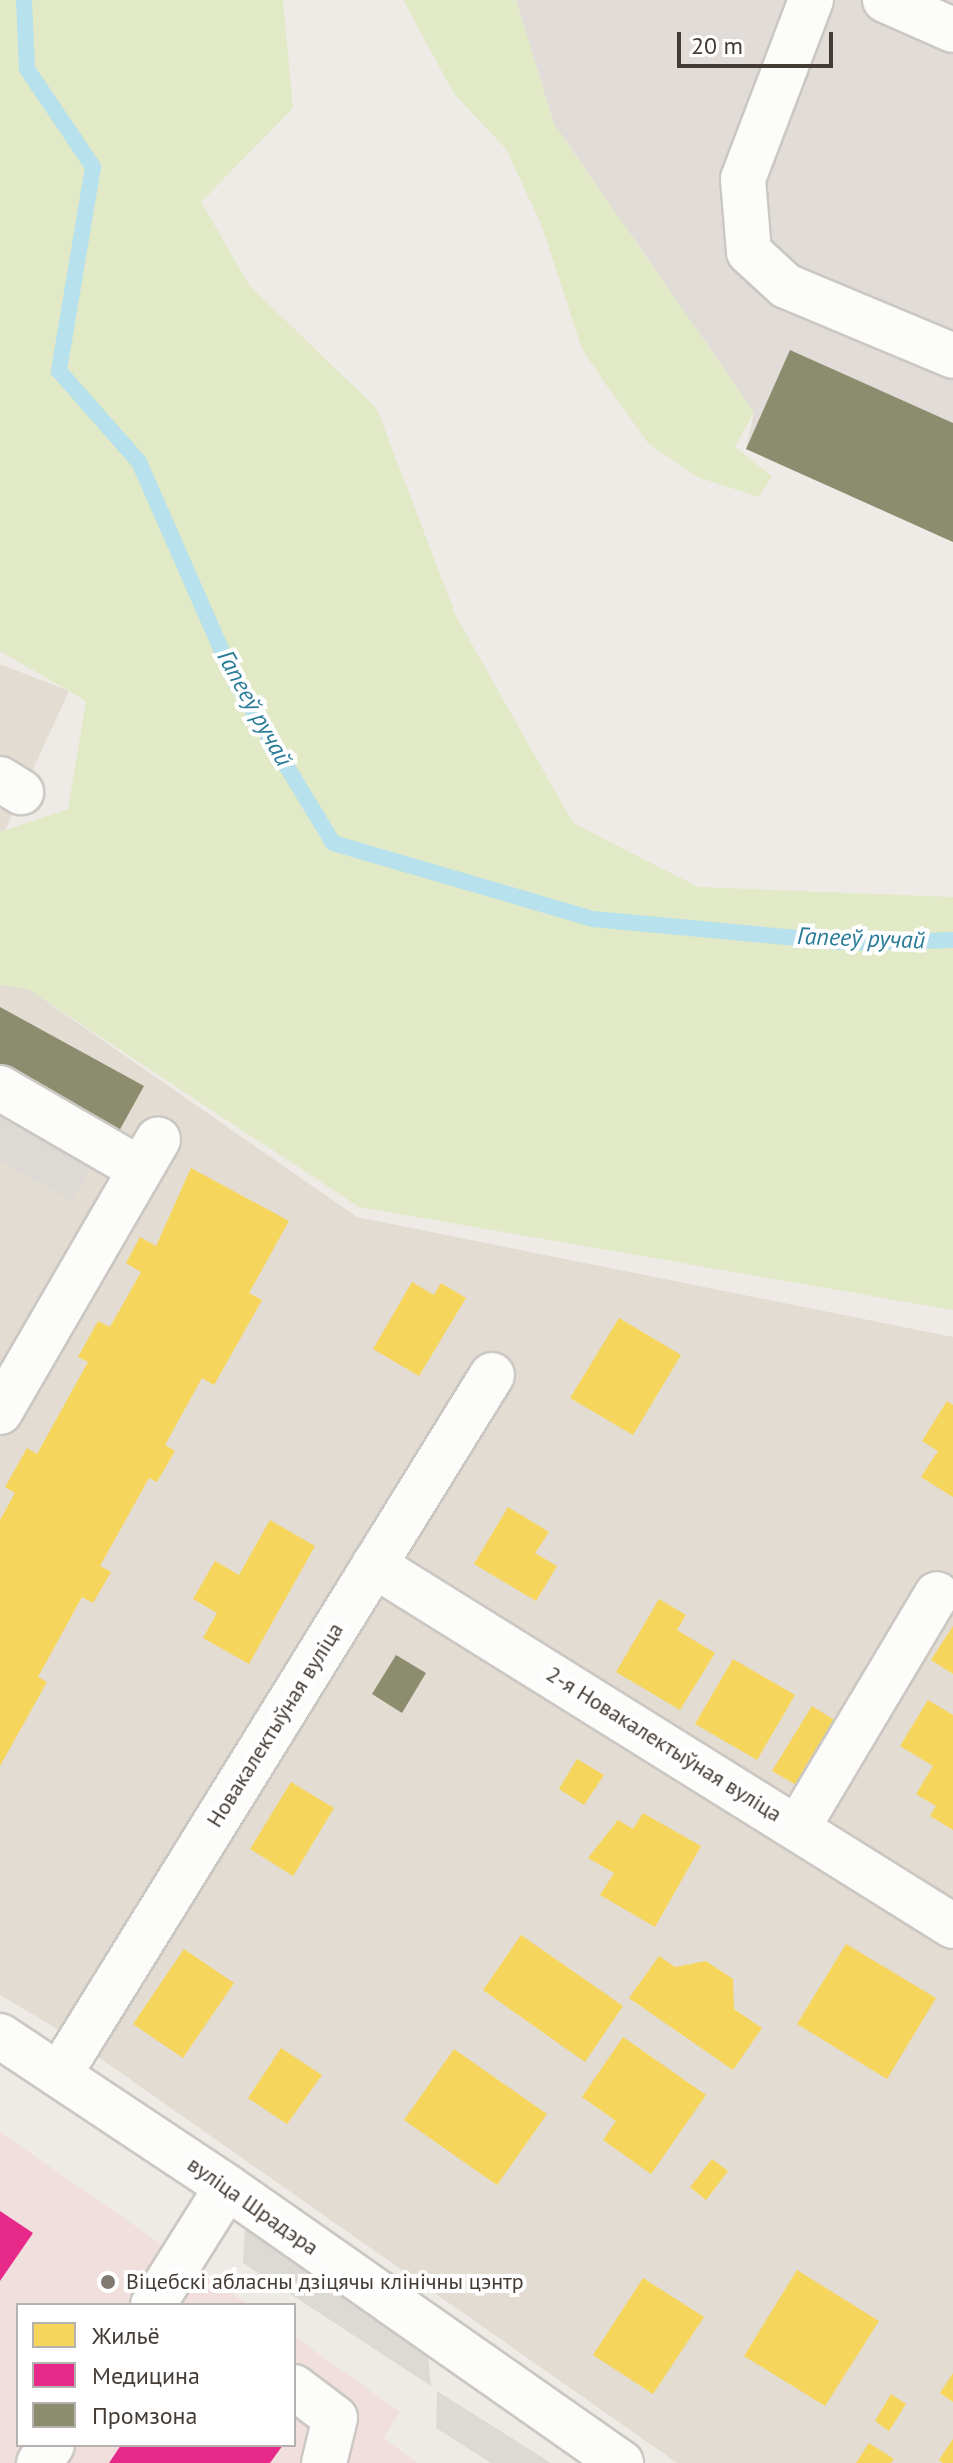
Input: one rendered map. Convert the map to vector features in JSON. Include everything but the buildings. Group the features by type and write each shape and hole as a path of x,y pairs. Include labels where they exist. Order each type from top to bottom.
{"street":[{"path":"811,0 743,179 749,252 786,286 953,356"},
{"path":"885,0 953,30"},
{"path":"0,1088 149,1154 0,1412"},
{"name":"Новакалектыўная вуліца","path":"59,2075 492,1375"},
{"name":"2-я Новакалектыўная вуліца","path":"374,1565 953,1926"},
{"path":"798,1827 937,1594"},
{"name":"вуліца Шрадэра","path":"0,2036 227,2187 621,2463"},
{"path":"168,2300 227,2187"},
{"path":"296,2389 335,2418 324,2463"}],"shaded area":[{"path":"516,0 953,0 953,542 746,449 754,412 554,124"},
{"path":"0,664 69,691 0,841"},
{"path":"0,969 357,1217 953,1337 953,2463 677,2463 64,2033 0,1995"},
{"path":"0,1104 96,1157 72,1201 0,1161"},
{"name":"Віцебскі абласны дзіцячы клінічны цэнтр","path":"0,2132 246,2303 16,2303 16,2447 296,2447 296,2337 400,2412 383,2438 418,2463 0,2463"},
{"path":"245,2227 428,2356 431,2386 243,2263"},
{"path":"437,2391 551,2463 491,2463 436,2428"}],"green space":[{"path":"0,0 283,0 293,108 201,202 250,286 377,409 456,616 573,823 698,887 953,897 953,1310 359,1207 28,989 0,985 0,832 68,809 86,701 0,651"},
{"path":"403,0 516,0 554,124 754,412 735,447 772,476 759,497 697,477 648,443 607,386 582,349 541,224 506,149 454,94"}],"waterway":[{"name":"Гапееў ручай","path":"24,0 27,69 93,167 59,371 139,462 235,681 333,843 593,919 854,943 953,940"}],"place":[{"name":"Віцебскі абласны дзіцячы клінічны цэнтр","path":"108,2282"}]}
